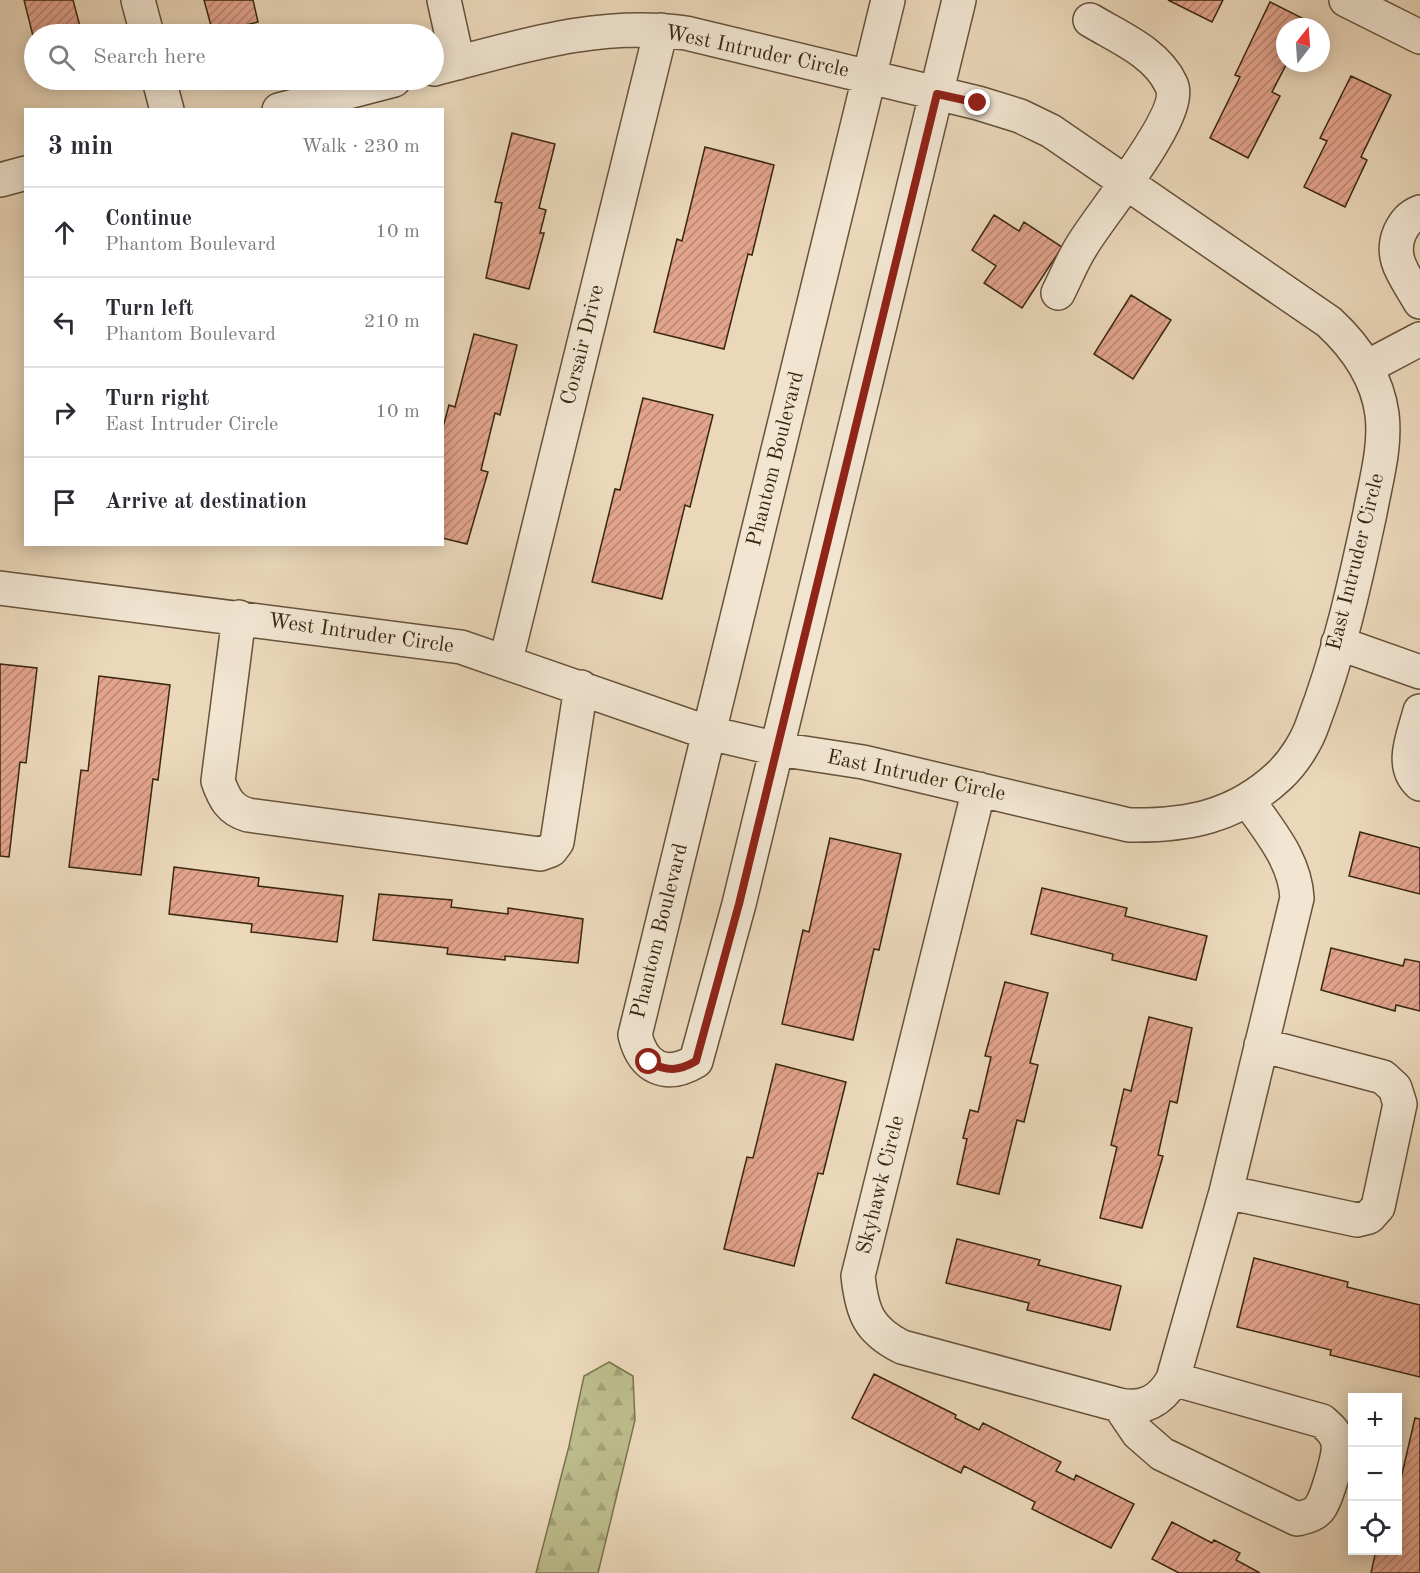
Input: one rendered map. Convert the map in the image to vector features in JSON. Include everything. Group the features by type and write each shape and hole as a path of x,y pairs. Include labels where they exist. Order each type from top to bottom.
{"street":[{"path":"138,0 144,24"},
{"path":"444,0 446,66"},
{"name":"Phantom Boulevard","path":"888,0 635,1035 639,1050 649,1062 663,1070 682,1069 696,1061 778,749 959,0"},
{"path":"1346,0 1420,37"},
{"path":"1058,293 1082,245 1153,142 1172,109 1174,95 1172,84 1149,56 1090,20"},
{"name":"West Intruder Circle","path":"446,66 568,34 617,29 661,30 686,33 869,77"},
{"name":"Corsair Drive","path":"506,660 661,30"},
{"name":"East Intruder Circle","path":"709,733 778,749 863,762 1129,825 1172,826 1207,818 1248,800 1280,775 1301,748 1313,724 1354,591 1382,453 1382,415 1376,390 1367,368 1348,339 1329,322 1051,131 1020,116 869,77"},
{"path":"162,90 166,108"},
{"path":"287,108 356,90"},
{"path":"0,180 24,174"},
{"path":"1420,212 1411,216 1403,225 1394,244 1395,257 1420,302"},
{"path":"1367,368 1420,339"},
{"name":"West Intruder Circle","path":"0,588 461,646 709,733"},
{"path":"239,617 218,781 224,799 238,812 248,815 540,854 551,850 557,842 581,687"},
{"path":"1338,643 1420,672"},
{"path":"1420,711 1408,762 1411,776 1420,784"},
{"name":"Skyhawk Circle","path":"979,789 858,1276 861,1301 870,1322 884,1338 902,1347 1119,1406 1134,1408 1155,1401 1173,1379 1226,1191 1297,898 1296,880 1291,864 1248,800"},
{"path":"1226,1191 1357,1220 1369,1217 1378,1207 1400,1104 1395,1088 1383,1077 1261,1045"},
{"path":"1119,1406 1138,1433 1162,1454 1297,1519 1311,1516 1321,1507 1337,1457 1338,1445 1334,1431 1322,1421 1173,1379"}],"green space":[{"path":"609,1362 633,1376 635,1420 598,1573 536,1573 569,1446 584,1376"}],"building":[{"path":"24,0 73,0 79,24 30,24"},
{"path":"204,0 253,0 258,22 211,24"},
{"path":"1168,0 1223,0 1212,22"},
{"path":"1270,2 1302,18 1276,18 1276,72 1282,72 1272,92 1280,96 1248,158 1210,138 1240,77 1235,75"},
{"path":"1351,76 1391,95 1361,157 1367,160 1345,207 1304,187 1327,141 1320,138"},
{"path":"512,133 555,144 539,208 546,210 540,233 544,233 529,289 486,278 502,203 495,202"},
{"path":"705,147 774,165 752,255 748,254 724,349 654,332 677,239 682,241"},
{"path":"994,215 1019,231 1024,222 1062,247 1022,308 984,283 996,266 972,250"},
{"path":"1131,295 1171,320 1133,379 1094,354"},
{"path":"474,334 517,345 500,415 495,413 481,470 488,472 467,544 444,538 444,424 449,405 455,407"},
{"path":"643,398 713,415 690,507 685,505 662,599 592,582 615,489 620,490"},
{"path":"0,664 37,668 26,763 20,762 9,857 0,856"},
{"path":"99,676 170,685 158,780 153,779 141,875 69,867 81,770 88,771"},
{"path":"1360,832 1420,848 1420,894 1349,876"},
{"path":"830,838 901,854 879,950 874,949 853,1040 782,1024 803,930 809,932"},
{"path":"174,867 259,878 258,886 343,896 337,942 251,932 252,924 169,914"},
{"path":"1042,888 1127,908 1125,916 1207,936 1196,980 1112,960 1113,954 1031,934"},
{"path":"379,894 452,900 451,907 508,914 508,908 583,919 578,963 505,956 505,960 447,954 448,948 373,940"},
{"path":"1331,948 1403,966 1405,959 1420,962 1420,1011 1396,1005 1395,1011 1321,990"},
{"path":"1005,982 1048,993 1030,1063 1038,1065 1024,1122 1017,1120 999,1194 957,1184 967,1139 963,1138 970,1110 978,1112 991,1057 985,1056"},
{"path":"1149,1017 1192,1028 1177,1103 1170,1101 1158,1155 1163,1156 1142,1228 1100,1218 1117,1147 1111,1145 1124,1089 1131,1091"},
{"path":"776,1064 846,1082 823,1174 818,1173 794,1266 724,1249 747,1157 753,1158"},
{"path":"957,1239 1040,1260 1038,1265 1121,1286 1110,1330 1027,1310 1029,1303 946,1283"},
{"path":"1254,1258 1348,1282 1347,1287 1420,1305 1420,1377 1330,1355 1331,1350 1237,1327"},
{"path":"874,1374 956,1415 955,1418 979,1430 983,1423 1061,1462 1056,1471 1074,1480 1076,1475 1134,1504 1111,1548 1032,1509 1035,1502 964,1466 961,1473 852,1418"},
{"path":"1415,1418 1420,1419 1420,1573 1371,1573 1375,1555 1402,1555 1402,1474"},
{"path":"1172,1522 1212,1543 1214,1540 1240,1553 1236,1560 1260,1573 1179,1573 1152,1559"}],"route":[{"path":"649,1062 663,1070 682,1069 696,1061 739,904 937,94 978,103"}]}
